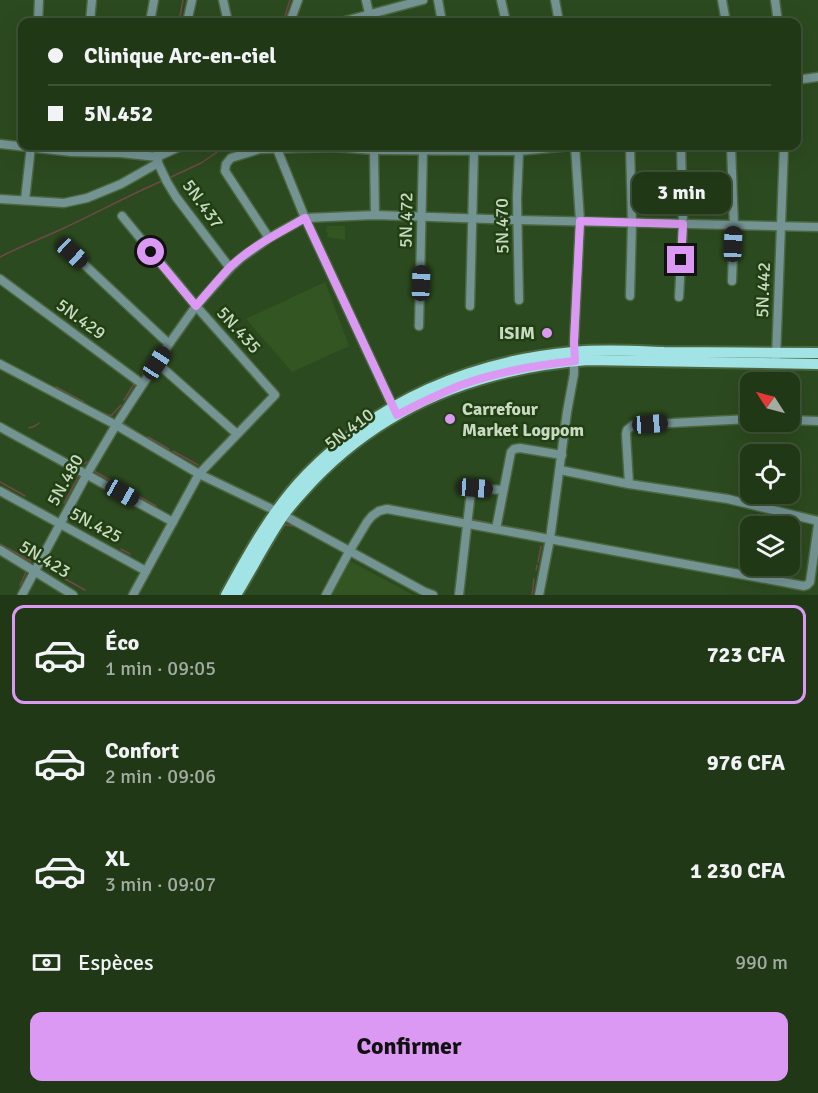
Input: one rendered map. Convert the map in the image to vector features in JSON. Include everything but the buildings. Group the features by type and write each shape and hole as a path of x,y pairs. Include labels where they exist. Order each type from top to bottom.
{"main road":[{"path":"776,358 818,353"},
{"name":"5N.410","path":"236,595 279,514 333,461 395,411 486,377 575,356 776,358"},
{"path":"776,358 818,364"},
{"path":"225,595 279,514"}],"street":[{"path":"38,18 39,0"},
{"path":"90,18 92,0"},
{"path":"151,18 154,0"},
{"path":"188,18 192,0"},
{"path":"223,0 227,18"},
{"path":"291,18 298,0"},
{"path":"366,0 370,18"},
{"path":"373,18 423,0"},
{"path":"438,0 441,18"},
{"path":"501,0 505,18"},
{"path":"555,0 559,18"},
{"path":"722,0 725,18"},
{"path":"775,0 777,18"},
{"path":"801,79 818,77"},
{"path":"0,144 18,145"},
{"path":"25,200 31,150"},
{"path":"125,150 157,160"},
{"path":"157,150 157,160"},
{"path":"0,199 64,203 87,198 121,184 175,150"},
{"path":"257,150 231,158 226,164 225,171 269,238"},
{"path":"282,150 305,218 395,411"},
{"path":"375,215 374,150 529,150"},
{"name":"5N.472","path":"419,326 423,150"},
{"path":"539,595 550,539 574,375 580,221 575,150"},
{"path":"630,150 632,223 630,296"},
{"path":"680,297 683,224 681,150"},
{"path":"731,150 734,226 732,281"},
{"name":"5N.442","path":"776,358 784,150"},
{"path":"470,306 474,151"},
{"name":"5N.470","path":"519,151 517,198 519,300"},
{"name":"5N.437","path":"157,160 176,197 230,268"},
{"path":"305,218 375,215 818,227"},
{"name":"5N.435","path":"122,216 196,306 275,395 199,474 133,595"},
{"name":"5N.480","path":"22,595 116,425 196,306 230,268 254,248 305,218"},
{"path":"72,253 170,344"},
{"name":"5N.429","path":"0,280 142,384"},
{"path":"0,363 116,425 199,474 279,514 427,594"},
{"path":"157,363 237,434"},
{"path":"629,484 626,434 633,425 740,420"},
{"path":"800,421 818,422"},
{"path":"0,427 173,522"},
{"path":"496,529 511,452 520,448 562,455"},
{"path":"326,595 372,516 387,509 804,586 810,582 818,523 728,499 629,484 560,470"},
{"path":"459,595 471,491 475,488 502,490"},
{"name":"5N.425","path":"0,490 146,571"},
{"name":"5N.423","path":"0,550 73,595"}],"shaded area":[{"path":"327,226 345,226 345,240 327,237"},
{"path":"325,282 349,346 292,372 246,319"},
{"path":"350,561 413,595 331,595"}],"waterway":[{"path":"180,18 183,0"},
{"path":"284,18 290,0"},
{"path":"169,178 201,163 220,150"},
{"path":"0,257 162,181"},
{"path":"142,373 154,356"},
{"path":"124,400 134,384"},
{"path":"56,387 84,402"},
{"path":"100,412 112,415 121,405"},
{"path":"29,428 39,423"},
{"path":"123,423 134,430"},
{"path":"321,453 354,426"},
{"path":"148,437 169,449"},
{"path":"173,451 198,465"},
{"path":"69,459 82,465 87,462"},
{"path":"94,471 156,506"},
{"path":"64,503 79,475"},
{"path":"0,482 25,496"},
{"path":"392,506 463,518"},
{"path":"475,520 494,524"},
{"path":"282,526 292,526"},
{"path":"504,526 535,531"},
{"path":"0,544 31,561"},
{"path":"538,562 541,546"},
{"path":"121,549 130,554"},
{"path":"42,565 85,590"},
{"path":"536,570 537,565"},
{"path":"20,585 27,570"},
{"path":"532,595 534,579"}],"place":[{"name":"ISIM","path":"547,333"},
{"name":"Carrefour Market Logpom","path":"450,419"}],"route":[{"path":"151,252 196,306 241,258 269,238 305,218 397,415 443,392 486,377 512,370 575,361 580,221 683,224 681,260"}]}
